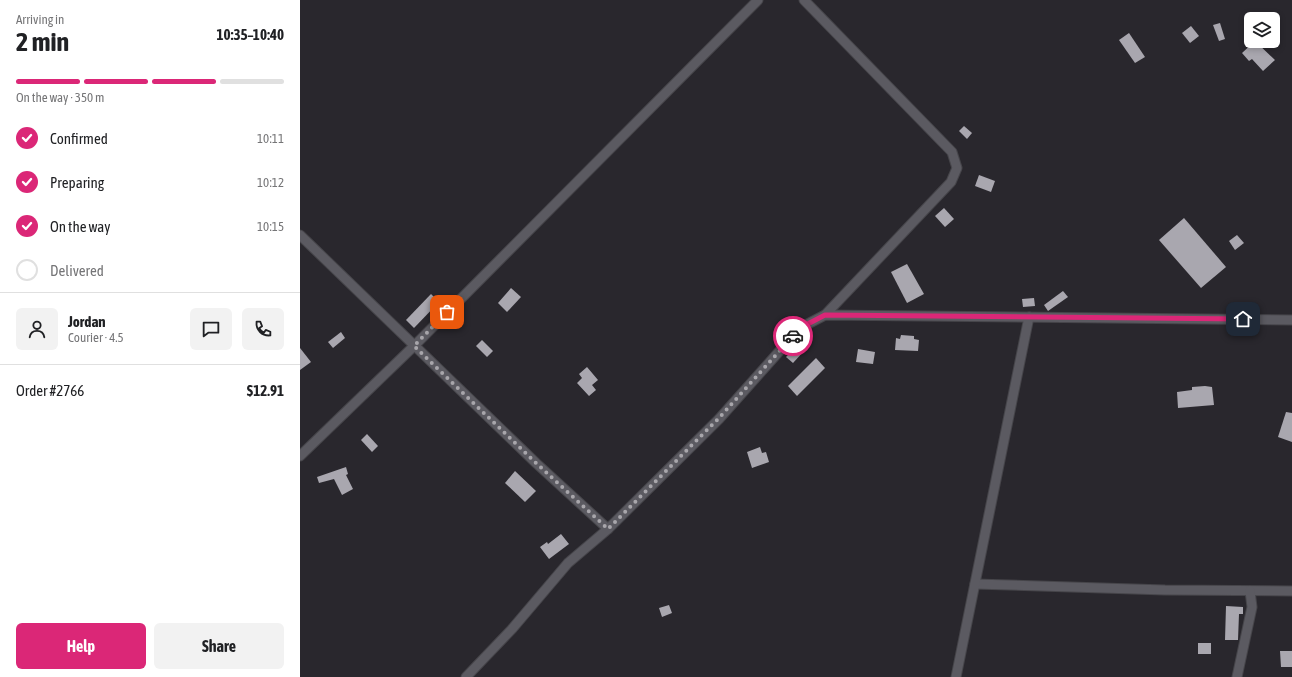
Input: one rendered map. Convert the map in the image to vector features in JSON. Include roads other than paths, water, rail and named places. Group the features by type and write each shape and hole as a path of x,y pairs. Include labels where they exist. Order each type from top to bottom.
{"street":[{"path":"300,456 414,346 758,0"},
{"path":"466,677 512,629 568,562 608,529 719,418 800,328 825,315 951,182 957,168 952,152 804,0"},
{"path":"300,235 536,463 608,529"},
{"path":"825,315 1292,320"},
{"path":"956,677 1029,317"},
{"path":"975,584 1250,592 1292,591"},
{"path":"1237,677 1252,607 1250,592"}]}
